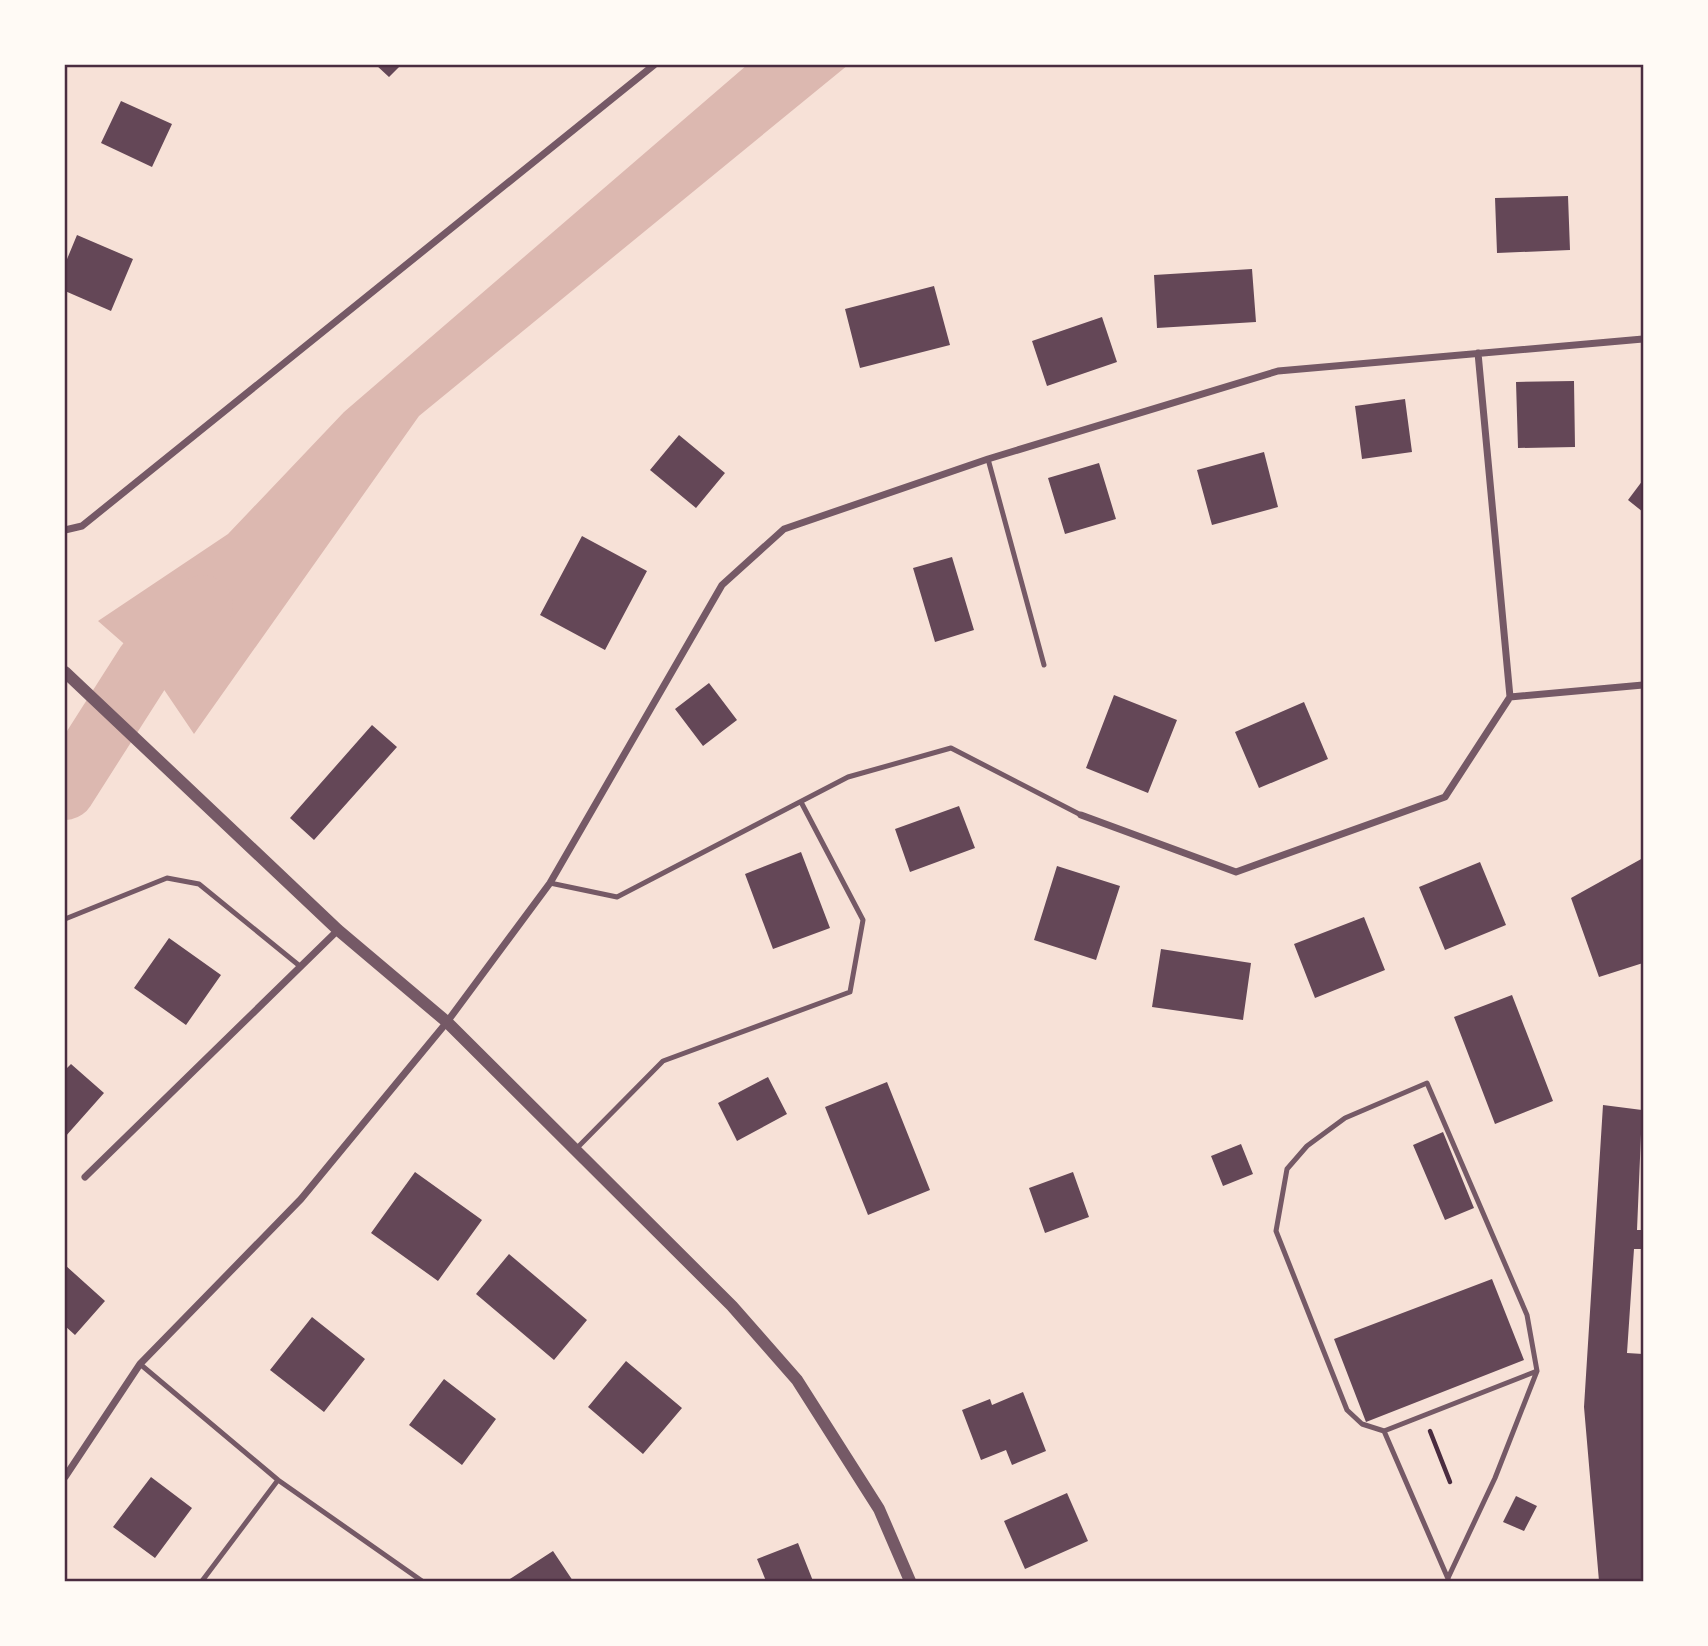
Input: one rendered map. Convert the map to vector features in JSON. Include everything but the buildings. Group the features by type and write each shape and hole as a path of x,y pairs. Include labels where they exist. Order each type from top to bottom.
{"street":[{"path":"65,530 82,526 654,65"},
{"path":"65,1477 140,1364 301,1199 447,1022 550,883 722,585 784,528 988,459 1278,371 1643,339"},
{"path":"1081,815 1236,872 1445,797 1510,697 1478,353"},
{"path":"65,672 173,777 338,930 447,1022 577,1148 732,1306 797,1380 879,1509 910,1581"},
{"path":"1510,697 1643,685"},
{"path":"85,1177 338,930"}],"lane":[{"path":"988,459 1044,665"},
{"path":"550,883 617,897 848,777 951,748 1081,815"},
{"path":"577,1148 663,1061 850,992 863,920 801,802"},
{"path":"65,919 167,878 199,884 301,967"},
{"path":"1449,1580 1495,1478 1537,1371 1527,1315 1427,1083 1345,1118 1307,1146 1287,1169 1276,1231 1347,1410 1362,1424 1384,1431 1537,1371"},
{"path":"140,1364 278,1480 422,1581"},
{"path":"1384,1431 1449,1580"},
{"path":"202,1581 278,1480"}],"path":[{"path":"1423,1416 1450,1482"}],"shaded area":[{"path":"747,65 848,65 419,416 194,734 146,663 98,621 228,534 344,412"}],"waterway":[{"path":"65,790 146,663 203,605"}]}
